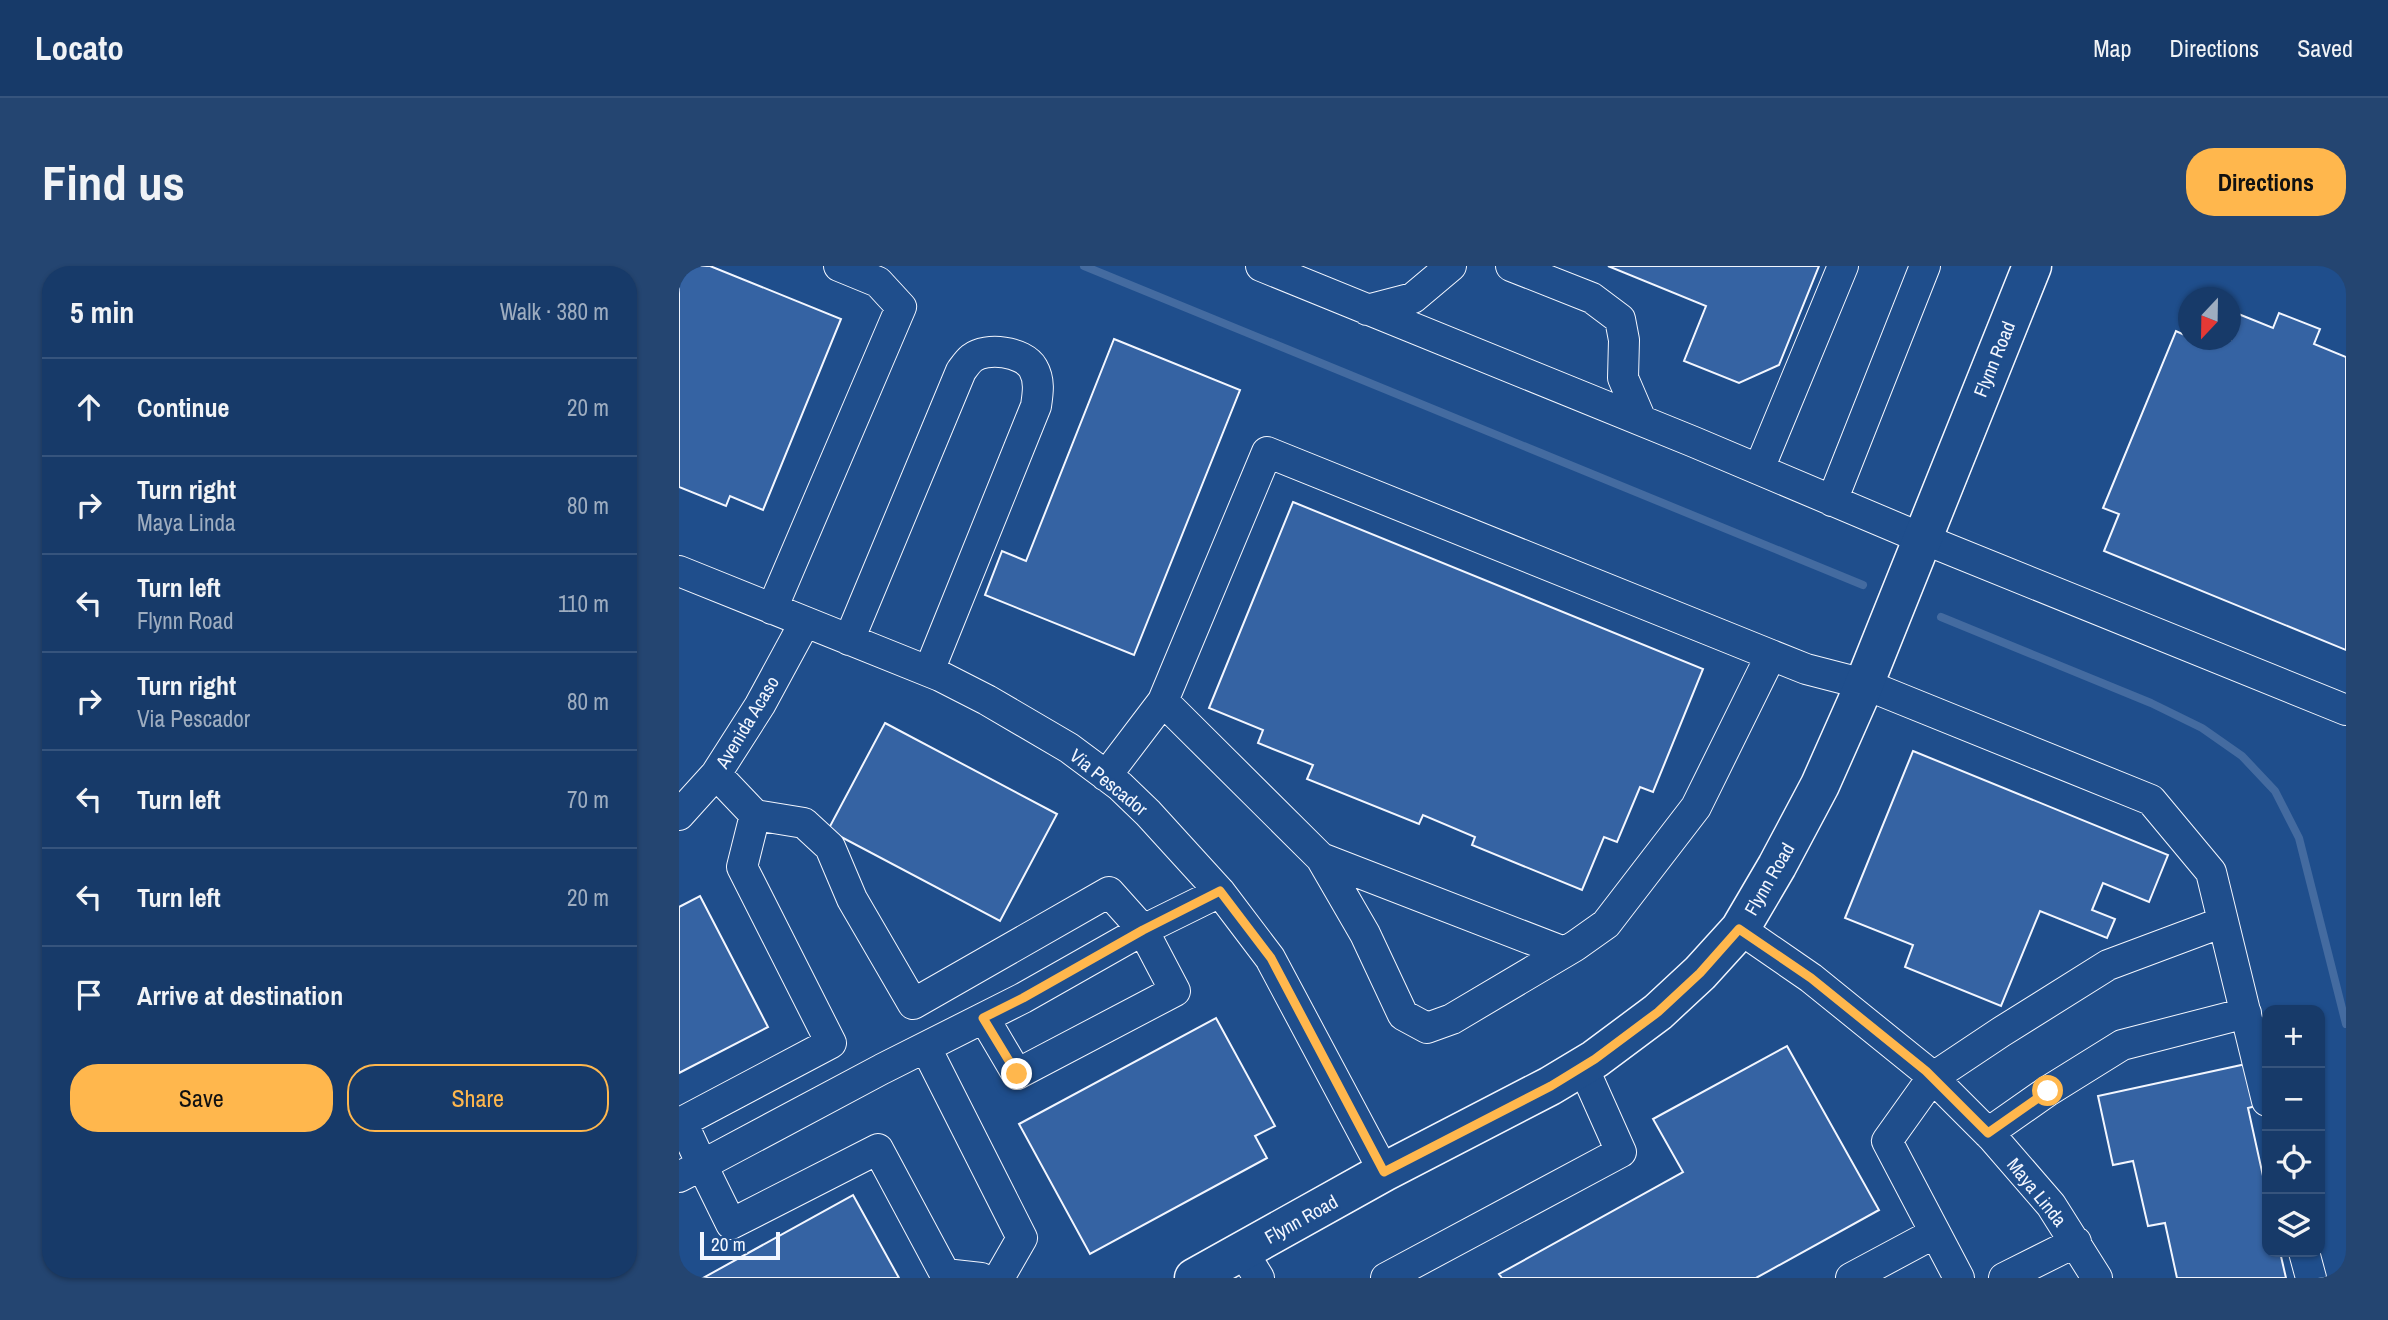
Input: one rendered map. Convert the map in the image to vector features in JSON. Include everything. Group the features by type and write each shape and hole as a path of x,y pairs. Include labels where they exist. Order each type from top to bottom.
{"main road":[{"name":"Flynn Road","path":"1194,1278 1251,1265 1384,1172 1583,1067 1658,1012 1700,973 1739,929 1777,866 1820,785 1864,684 2032,266"}],"street":[{"path":"772,609 901,307 878,282 839,266"},
{"path":"1261,266 2346,710"},
{"path":"1367,310 1413,298 1451,266"},
{"path":"1511,266 1592,298 1620,319 1624,340 1623,378 1641,420"},
{"path":"1759,470 1843,266"},
{"path":"1832,501 1926,266"},
{"path":"849,640 961,371 972,357 992,352 1015,355 1032,366 1039,386 1036,406 929,671"},
{"path":"1106,776 1164,701 1267,452 1806,669 1864,684 2151,800 2211,872 2262,1080"},
{"name":"Via Pescador","path":"679,571 929,671 987,700 1069,748 1120,786 1220,891 1271,958 1384,1172"},
{"name":"Avenida Acaso","path":"679,815 716,774 760,705 805,622"},
{"path":"1164,701 1321,858 1365,934 1403,1015 1427,1028 1452,1019 1606,924 1696,807 1771,655"},
{"path":"716,774 755,815 804,823 830,847 852,899 913,1004 1109,892 1143,930 1175,990 1017,1074 983,1018"},
{"path":"755,815 742,867 831,1043 682,1122 690,1171 731,1224 879,1149 945,1274 981,1278"},
{"path":"1321,858 1564,952"},
{"path":"690,1171 1023,998 1143,930 1220,891"},
{"path":"1959,1278 1887,1141 1932,1078 2108,965 2223,922"},
{"name":"Maya Linda","path":"1739,929 1811,978 1932,1078 1988,1133 2051,1205 2097,1278"},
{"path":"1988,1133 2048,1091 2122,1045 2246,1013"},
{"path":"926,1048 1022,1238 999,1278"},
{"path":"1386,1278 1621,1152 1583,1067"},
{"path":"1851,1278 1935,1233"},
{"path":"2004,1278 2076,1242"},
{"path":"2306,1257 2311,1278"}],"building":[{"path":"679,266 710,266 841,319 763,510 730,496 726,506 679,487"},
{"path":"1608,266 1819,266 1779,365 1739,383 1684,361 1706,306"},
{"path":"2279,313 2320,329 2314,344 2346,357 2346,650 2104,551 2119,514 2103,508 2176,331 2178,350 2241,350 2241,315 2273,328"},
{"path":"1114,339 1240,390 1134,655 985,595 1002,551 1026,561"},
{"path":"1293,502 1703,669 1653,792 1640,787 1617,842 1604,837 1582,890 1472,845 1475,837 1423,815 1419,824 1307,779 1313,765 1258,743 1263,730 1209,708"},
{"path":"885,723 1057,814 1000,921 828,830"},
{"path":"1913,751 2168,855 2149,902 2103,883 2092,910 2115,919 2107,938 2040,911 2001,1006 1905,967 1913,945 1845,918"},
{"path":"700,896 768,1027 679,1073 679,907"},
{"path":"1216,1018 1275,1126 1255,1136 1267,1158 1090,1254 1019,1124"},
{"path":"1787,1046 1879,1210 1756,1278 1502,1278 1499,1274 1683,1172 1653,1119"},
{"path":"2246,1064 2256,1106 2248,1108 2262,1171 2262,1257 2281,1257 2286,1278 2177,1278 2165,1223 2148,1226 2133,1161 2113,1165 2098,1096"},
{"path":"853,1195 899,1278 703,1278"}],"waterway":[{"path":"1084,266 1863,585"},
{"path":"1941,617 2151,703 2202,728 2242,756 2275,791 2299,838 2346,1024"}],"route":[{"path":"1017,1074 983,1018 1220,891 1271,958 1384,1172 1551,1086 1595,1059 1658,1012 1700,973 1739,929 1811,978 1926,1071 1988,1133 2048,1091"}]}
